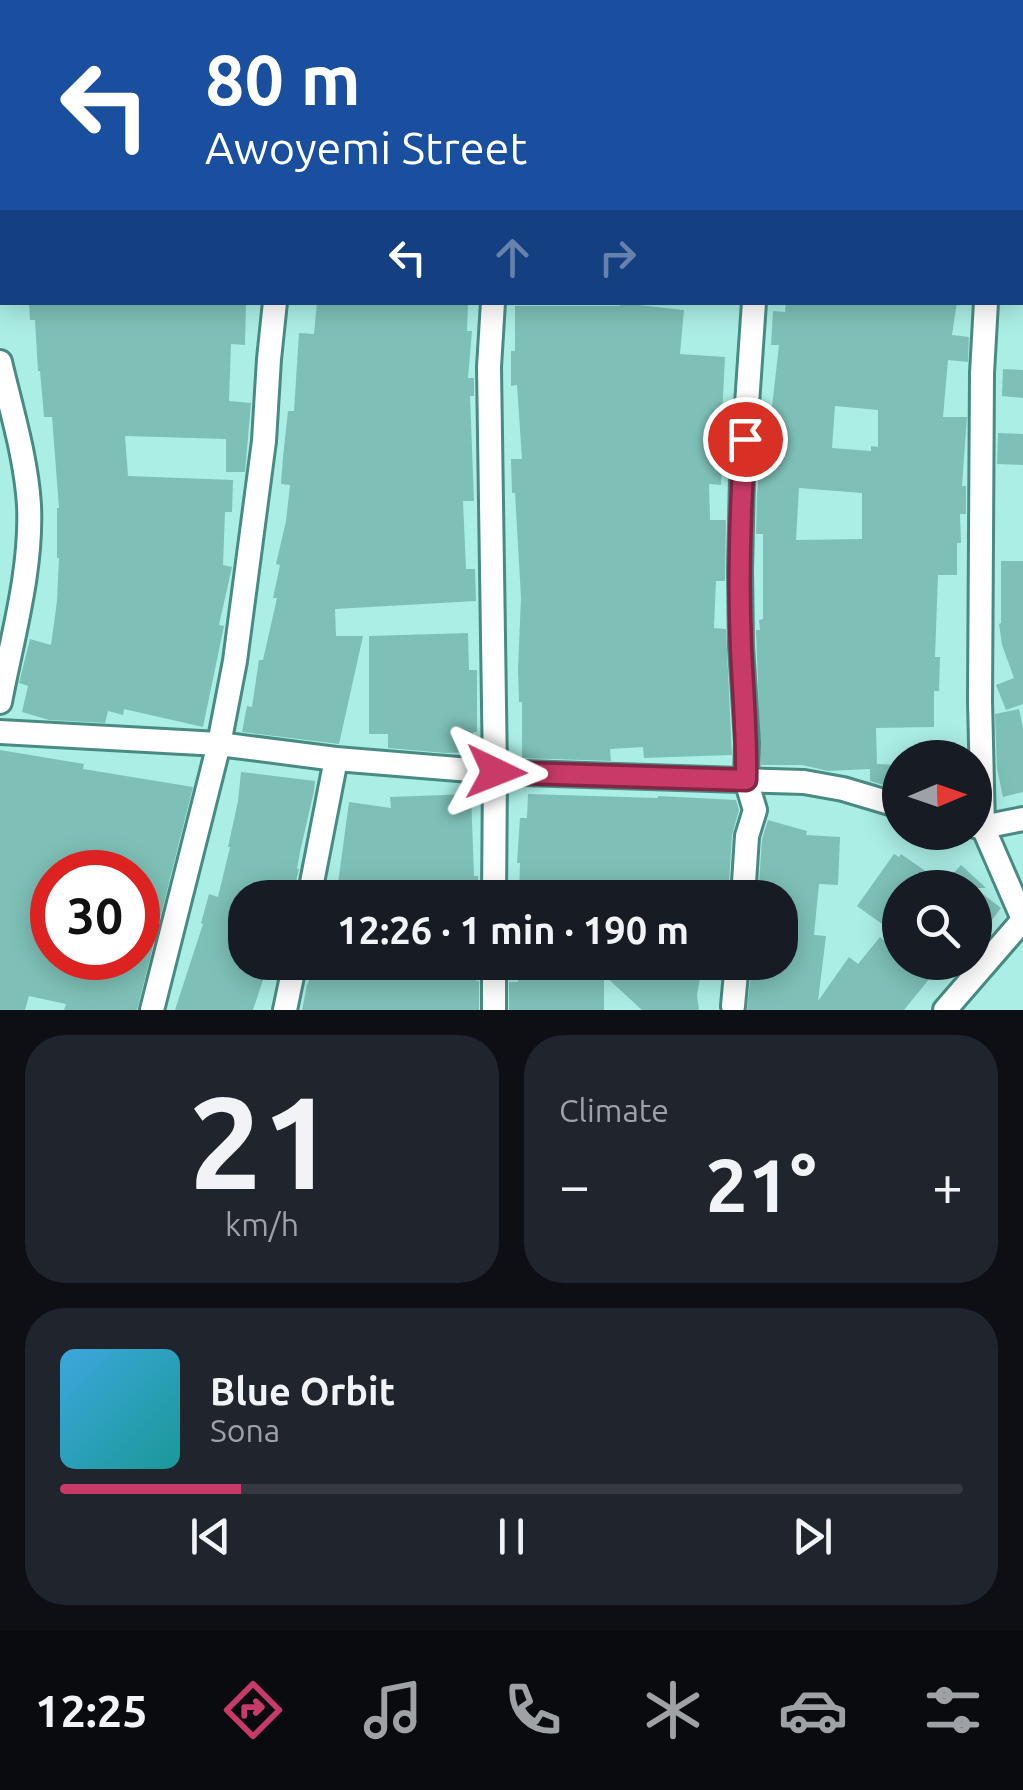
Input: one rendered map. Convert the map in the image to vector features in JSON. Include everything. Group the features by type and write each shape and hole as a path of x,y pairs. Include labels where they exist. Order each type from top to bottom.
{"street":[{"path":"152,1010 236,661 264,440 275,305"},
{"path":"493,305 489,367 494,880"},
{"path":"744,880 747,836 755,810 746,780 740,570 754,305"},
{"path":"980,740 986,305"},
{"path":"0,362 20,446 28,503 28,544 0,702"},
{"path":"0,732 219,744 336,759 496,772 804,782 882,801"},
{"path":"312,880 336,759"},
{"path":"992,824 1023,819"},
{"path":"946,1010 1023,920 990,850"},
{"path":"285,1010 291,980"},
{"path":"494,980 494,1010"},
{"path":"734,1006 736,980"}],"building":[{"path":"29,305 246,305 245,345 231,344 229,401 251,403 245,472 226,472 226,439 125,436 128,476 233,480 232,512 225,512 223,565 232,567 203,727 124,709 123,715 108,711 105,723 49,720 22,712 28,686 19,683 30,639 51,645 59,558 52,417 44,417 35,320 30,320"},
{"path":"317,305 468,305 467,331 472,331 468,378 474,378 474,396 470,396 474,501 463,501 466,569 475,569 476,601 335,609 336,636 363,636 339,744 242,732 247,706 252,707 259,660 263,660 277,598 273,598 280,565 276,564 290,485 281,484 283,457 288,411 294,411 299,333 314,334"},
{"path":"786,305 957,305 952,335 969,337 968,362 948,360 943,417 967,417 962,486 966,486 966,514 960,514 957,575 938,575 935,657 940,657 939,691 934,691 934,727 876,728 882,785 870,781 870,769 828,771 802,765 761,765 756,630 760,630 759,620 763,619 763,534 756,534 762,441 766,442 779,345 771,345 773,311 785,312","holes":["835,406 878,410 878,447 871,446 871,451 832,448","799,488 862,493 862,539 796,540"]},
{"path":"515,306 684,310 680,354 725,357 721,485 709,484 710,520 726,520 725,581 716,581 714,628 726,629 732,755 644,758 643,747 610,749 611,761 522,758 518,669 521,597 511,459 522,459 517,385 511,386"},
{"path":"1003,369 1023,370 1023,398 1002,396"},
{"path":"998,433 1023,434 1023,465 997,464"},
{"path":"1001,561 1023,561 1023,704 1006,710 996,685 1014,678 999,624"},
{"path":"468,633 469,670 477,670 477,732 473,732 473,752 388,748 388,734 369,734 369,636"},
{"path":"1019,709 1023,728 1023,792 1003,797 997,768 995,714"},
{"path":"0,750 84,764 83,769 193,787 160,918 160,850 30,850 30,980 145,980 137,1010 64,1010 66,1004 29,996 25,1010 0,1010"},
{"path":"241,772 315,781 296,880 228,880 228,980 263,980 253,1010 175,1010 209,894 218,897"},
{"path":"471,794 474,876 478,880 338,880 349,802 391,808 390,797"},
{"path":"528,794 736,800 739,810 732,835 729,880 520,880 520,818 527,818"},
{"path":"768,820 807,831 806,835 840,837 838,885 819,884 814,935 826,936 818,1001 849,957 858,964 880,937 882,980 928,980 904,1010 747,1010 750,980 798,980 798,880 759,880 762,839"},
{"path":"894,854 901,854 924,870 883,870"},
{"path":"882,871 882,924 857,906"},
{"path":"992,901 1001,908 992,920"},
{"path":"309,980 476,980 479,1010 302,1010"},
{"path":"604,980 604,1010 509,1010 509,982"},
{"path":"609,980 700,980 699,1010 642,1010"}],"route":[{"path":"496,772 746,780 740,570 745,439"}]}
